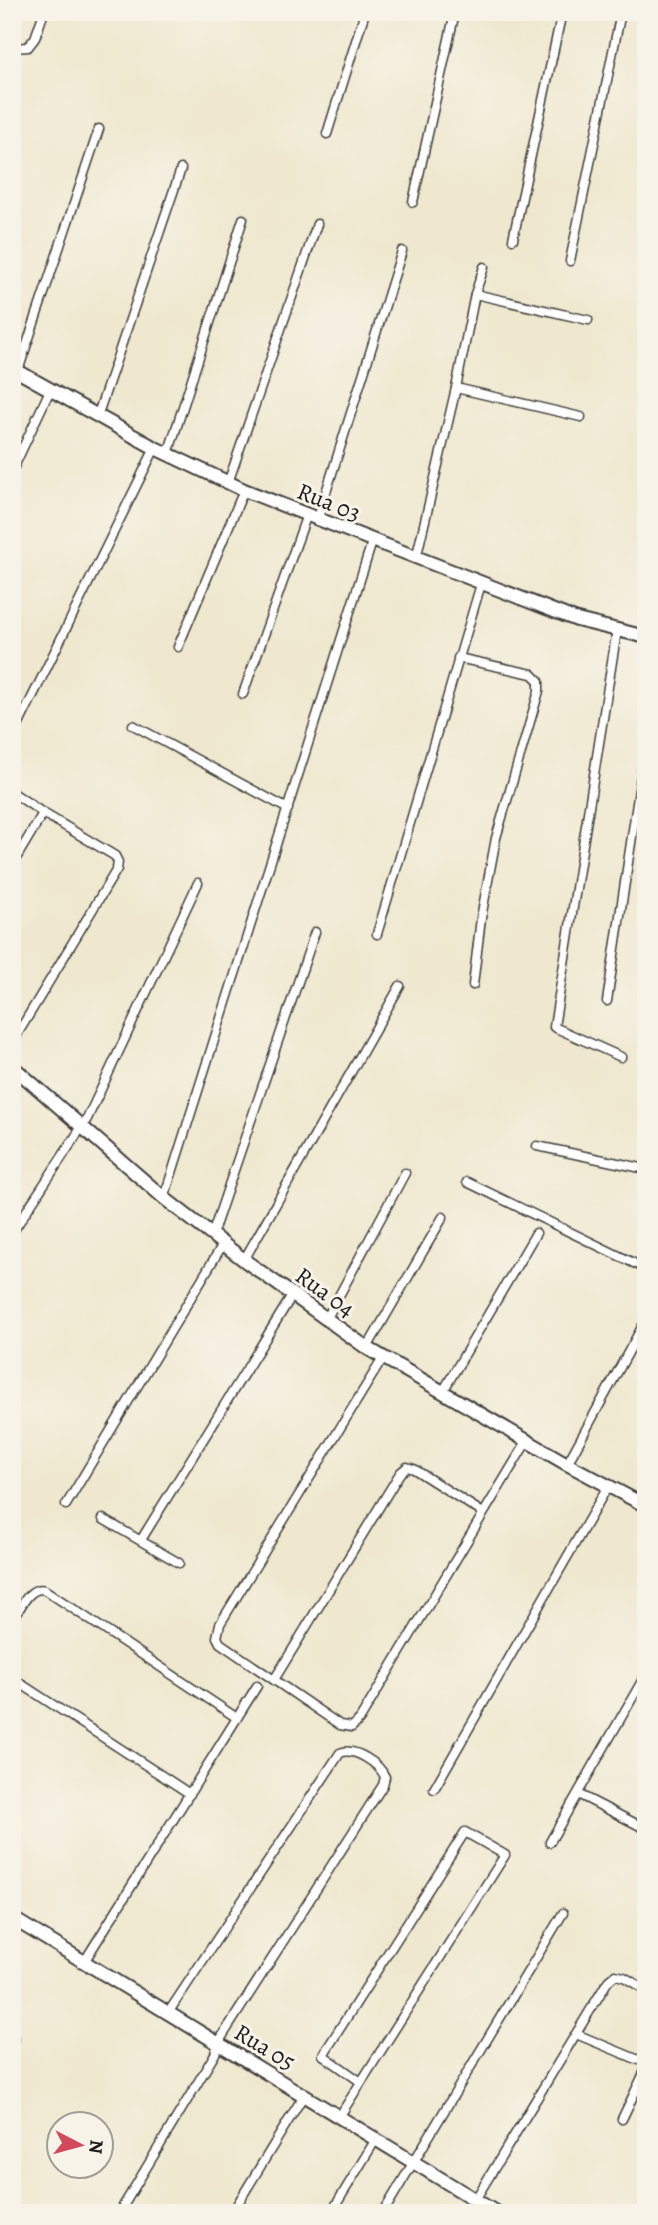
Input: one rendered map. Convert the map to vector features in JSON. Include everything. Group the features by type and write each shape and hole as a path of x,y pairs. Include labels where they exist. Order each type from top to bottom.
{"street":[{"path":"12,48 16,50 28,47 36,38 44,12"},
{"path":"327,134 365,12"},
{"path":"412,202 455,12"},
{"path":"513,239 562,12"},
{"path":"570,261 621,12"},
{"path":"15,369 99,129"},
{"path":"98,414 181,169"},
{"path":"168,454 243,219"},
{"path":"228,483 317,224"},
{"path":"243,694 312,519 402,251"},
{"path":"416,559 475,294 484,267"},
{"path":"475,294 588,320"},
{"name":"Rua 03","path":"15,369 155,448 312,519 577,621 646,637"},
{"path":"12,471 51,388"},
{"path":"456,388 581,417"},
{"path":"16,730 155,448"},
{"path":"178,647 244,490"},
{"path":"164,1198 372,542"},
{"path":"377,934 481,584"},
{"path":"617,630 554,1027 621,1057"},
{"path":"458,658 532,674 539,681 540,691 496,838 481,918 473,985"},
{"path":"133,724 288,809"},
{"path":"607,1002 646,744"},
{"path":"12,792 43,814 115,856 118,862 117,869 15,1038"},
{"path":"12,864 43,814"},
{"path":"12,1233 82,1126 198,883"},
{"path":"212,1235 315,932"},
{"path":"244,1260 400,986"},
{"name":"Rua 04","path":"12,1066 164,1198 244,1260 367,1348 567,1464 646,1506"},
{"path":"537,1146 646,1169"},
{"path":"327,1318 405,1173"},
{"path":"467,1182 646,1269"},
{"path":"367,1348 443,1217"},
{"path":"442,1393 536,1233"},
{"path":"66,1505 223,1244"},
{"path":"141,1539 293,1294"},
{"path":"567,1464 646,1320"},
{"path":"383,1358 220,1625 217,1637 220,1643 340,1725 352,1727 360,1719 527,1441"},
{"path":"274,1680 400,1473 407,1468 414,1469 483,1513"},
{"path":"434,1789 608,1486"},
{"path":"103,1519 179,1563"},
{"path":"12,1620 32,1590 45,1590 237,1718"},
{"path":"550,1842 646,1674"},
{"path":"12,1678 190,1794"},
{"path":"84,1962 257,1686"},
{"path":"119,2213 215,2054 218,2043 383,1785 385,1777 382,1769 354,1752 347,1750 340,1753 169,2013"},
{"path":"578,1794 646,1829"},
{"path":"339,2117 505,1855 465,1832 323,2055 361,2082"},
{"path":"383,2213 562,1913"},
{"name":"Rua 05","path":"12,1918 497,2213"},
{"path":"475,2200 608,1981 615,1975 624,1977 646,1990"},
{"path":"576,2034 646,2063"},
{"path":"622,2119 646,2069"},
{"path":"232,2213 304,2095"},
{"path":"331,2213 376,2139"}]}
